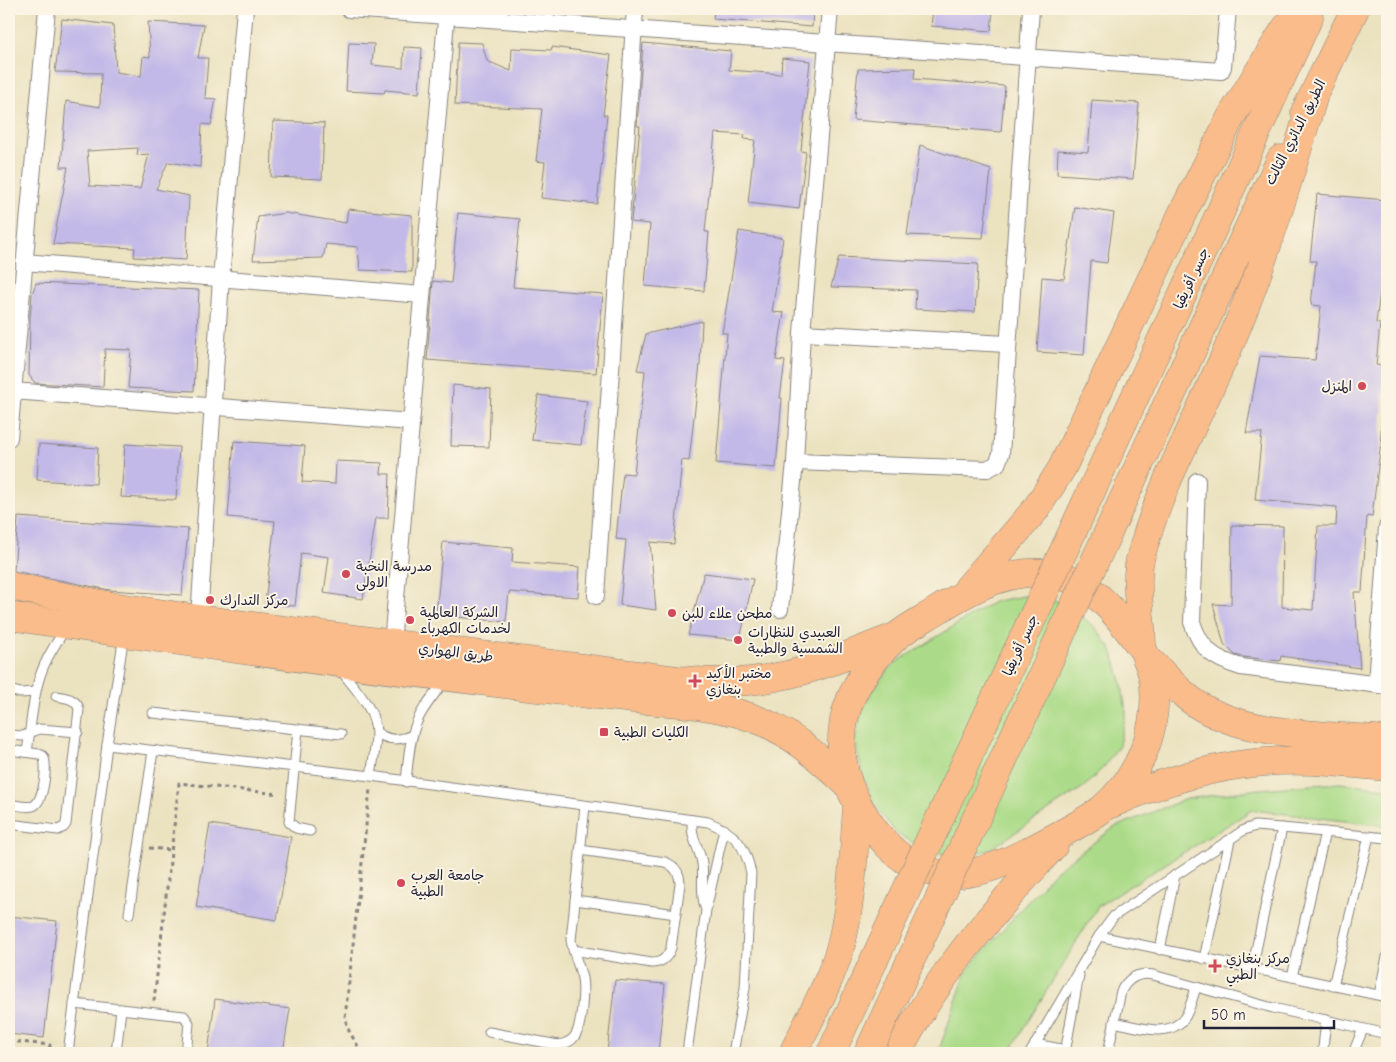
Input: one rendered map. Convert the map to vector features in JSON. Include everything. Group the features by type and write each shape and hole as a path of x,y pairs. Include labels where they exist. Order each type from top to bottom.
{"highway":[{"path":"962,595 1036,509 1062,468 1183,212 1232,115 1283,32 1301,9"},
{"name":"جسر أفريقيا","path":"830,1053 1313,9"},
{"name":"الطريق الدائري الثالث","path":"868,1053 1270,181 1355,9"},
{"path":"1101,809 1118,793 1138,766 1150,738 1154,708 1154,681 1146,655 1139,603 1139,564 1152,516 1228,349 1273,233 1314,95"},
{"path":"793,1053 830,973 841,943 850,895 852,794 841,752 845,719 853,692 868,669 898,635 962,595 998,578 1024,572 1059,575 1079,584 1094,594 1119,617 1146,655 1177,688 1202,708 1231,721 1268,730 1387,740"},
{"name":"طريق الهواري","path":"9,586 112,606 199,619 677,680 725,682 759,680 838,659 898,635"},
{"name":"طريق الهواري","path":"9,616 448,677 699,705 730,711 752,717 784,733 814,753 852,794"},
{"path":"852,794 879,838 904,860 935,875 962,875 991,868 1020,856 1068,830 1101,809 1142,790 1222,767 1266,761 1312,761 1384,768"},
{"path":"898,1053 910,1030 940,984 979,933 1068,830"}],"street":[{"path":"9,438 47,9"},
{"path":"199,619 221,278 245,9"},
{"path":"349,9 447,12 633,29 1221,71 1223,67 1228,9"},
{"path":"596,596 635,9"},
{"path":"780,608 795,462 802,333 830,9"},
{"path":"795,462 987,469 997,464 1001,454 1031,9"},
{"path":"392,644 447,12"},
{"path":"24,262 422,294"},
{"path":"802,333 1007,344"},
{"path":"13,391 411,422"},
{"path":"1197,481 1192,622 1197,636 1205,648 1225,662 1241,667 1382,685 1387,527"}],"lane":[{"path":"27,752 35,692 40,675 68,625"},
{"path":"68,1053 107,745 124,633"},
{"path":"334,661 370,711 376,732 371,776"},
{"path":"406,782 412,735 422,711 448,677"},
{"path":"9,690 20,693 35,692"},
{"path":"9,824 58,830 64,827 78,732 79,709 78,705 71,699 56,696"},
{"path":"153,713 341,734"},
{"path":"9,735 23,736 39,729 78,732"},
{"path":"298,729 288,822 296,828 310,831"},
{"path":"376,732 390,739 405,738 412,735"},
{"path":"107,745 371,776 708,822 724,829 738,840 747,855 751,872 745,988 732,1053"},
{"path":"9,750 40,754 45,760 42,796 38,803 34,806 9,804"},
{"path":"129,914 153,751"},
{"path":"489,1032 558,1045 565,1044 574,1038 578,1028 582,979 573,950 572,940 585,806"},
{"path":"692,820 693,840 702,864 702,891 706,910"},
{"path":"1030,1053 1099,936 1114,916 1244,830 1255,826 1387,838"},
{"path":"1252,969 1282,828"},
{"path":"687,1053 706,910 724,829"},
{"path":"1292,977 1325,832"},
{"path":"1333,986 1369,836"},
{"path":"1204,959 1230,840"},
{"path":"573,950 651,963 661,962 669,954 671,948 680,878 678,872 665,862 580,850"},
{"path":"1160,950 1176,875"},
{"path":"576,900 676,914"},
{"path":"1099,936 1383,996 1387,957"},
{"path":"1036,1044 1065,1052 1080,970"},
{"path":"1108,1053 1120,991 1125,983 1139,974 1153,975 1387,1034"},
{"path":"1114,1022 1158,1030 1172,1028 1184,1019 1196,987"},
{"path":"74,1004 180,1015 188,1019 190,1027 187,1044"},
{"path":"116,1053 121,1009"},
{"path":"1325,1053 1323,1048 1326,1020"},
{"path":"1353,1053 1363,1029"}],"path":[{"path":"362,1053 348,1031 345,1018 371,776"},
{"path":"152,1012 179,783 279,794"},
{"path":"139,846 171,850"},
{"path":"10,1042 50,1045 49,1053"}],"green space":[{"path":"1024,596 1053,599 1075,611 1095,627 1112,650 1122,684 1126,713 1119,745 1104,767 1085,786 989,850 963,857 929,851 897,834 877,809 862,774 855,741 862,709 880,680 895,663 996,601"},
{"path":"1340,783 1387,788 1387,826 1252,810 1098,906 1009,1053 938,1053 967,970 1055,871 1115,827 1186,799 1258,789"}],"building":[{"path":"714,9 813,9 812,27 713,19"},
{"path":"933,9 993,9 991,31 931,26"},
{"path":"62,19 113,25 116,72 141,76 143,56 150,57 148,22 204,25 198,58 208,58 205,98 216,99 211,125 202,124 200,167 168,162 156,189 189,196 186,260 134,257 135,248 53,244 68,167 61,167 66,101 100,107 101,73 55,72","holes":["138,148 137,155 149,154 140,189 90,186 87,151"]},
{"path":"458,42 482,43 487,61 511,71 512,48 551,50 552,47 611,55 603,115 607,115 597,204 541,198 545,162 536,161 542,109 455,105"},
{"path":"349,43 374,44 372,65 403,68 404,47 422,48 419,93 385,90 384,93 346,91"},
{"path":"643,43 731,51 729,70 781,74 782,58 810,61 801,151 806,152 799,209 748,203 755,140 744,139 745,135 715,133 705,232 709,232 704,291 645,286 650,224 631,222 640,126 637,126"},
{"path":"915,68 914,79 1005,86 1001,132 853,120 858,69"},
{"path":"1092,100 1139,103 1133,179 1057,174 1058,150 1088,152"},
{"path":"273,121 324,123 322,179 271,177"},
{"path":"920,145 991,170 983,238 907,235"},
{"path":"1317,194 1387,200 1387,257 1386,268 1383,268 1376,323 1380,324 1376,365 1385,366 1380,450 1372,517 1367,516 1362,592 1354,592 1360,668 1281,656 1280,661 1235,655 1224,644 1213,604 1231,605 1232,525 1283,526 1282,607 1313,610 1318,526 1336,526 1337,507 1255,500 1262,433 1246,433 1260,356 1315,360 1321,306 1311,305 1316,261 1310,261"},
{"path":"1075,207 1114,213 1107,263 1091,261 1084,355 1037,352 1042,277 1064,279"},
{"path":"348,209 412,215 412,272 360,270 358,247 326,244 323,258 253,260 258,217 286,213 346,223"},
{"path":"458,213 520,219 513,287 603,294 596,373 427,360 433,281 451,283"},
{"path":"739,231 783,238 772,312 784,313 776,360 785,361 780,398 782,398 776,468 716,463 727,333 722,333"},
{"path":"839,257 978,264 975,312 915,309 916,290 831,287"},
{"path":"36,283 199,290 194,391 128,388 131,350 105,349 103,387 35,383 29,375 30,318 32,294"},
{"path":"702,321 700,364 689,461 682,460 674,544 650,542 656,610 620,605 626,540 616,539 623,473 634,474 645,371 637,370 646,334"},
{"path":"453,385 491,389 489,447 451,446"},
{"path":"538,395 587,401 581,445 532,440"},
{"path":"234,441 305,446 302,482 335,484 336,461 382,463 381,474 390,474 388,518 376,518 363,599 324,593 329,557 301,553 295,606 265,603 275,521 228,517"},
{"path":"39,444 98,448 96,484 37,480"},
{"path":"125,444 179,447 176,500 121,497"},
{"path":"18,517 188,529 182,595 110,590 14,571"},
{"path":"443,542 513,548 512,562 580,567 578,597 509,592 506,622 436,615"},
{"path":"704,573 753,579 740,640 688,635"},
{"path":"210,824 291,837 277,920 196,907"},
{"path":"9,916 57,921 44,1038 9,1034"},
{"path":"615,980 665,984 658,1053 607,1053"},
{"path":"215,999 290,1009 283,1053 208,1053"}],"place":[{"name":"المنزل","path":"1362,386"},
{"name":"مدرسة النخبة الاولى","path":"346,574"},
{"name":"مركز التدارك","path":"210,600"},
{"name":"مطحن علاء للبن","path":"672,613"},
{"name":"الشركة العالمية لخدمات الكهرباء","path":"410,620"},
{"name":"العبيدي للنظارات الشمسية والطبية","path":"738,640"},
{"name":"مختبر الأكيد بنغازي","path":"695,681"},
{"name":"الكليات الطبية","path":"604,732"},
{"name":"جامعة العرب الطبية","path":"401,883"},
{"name":"مركز بنغازي الطبي","path":"1215,966"}]}
